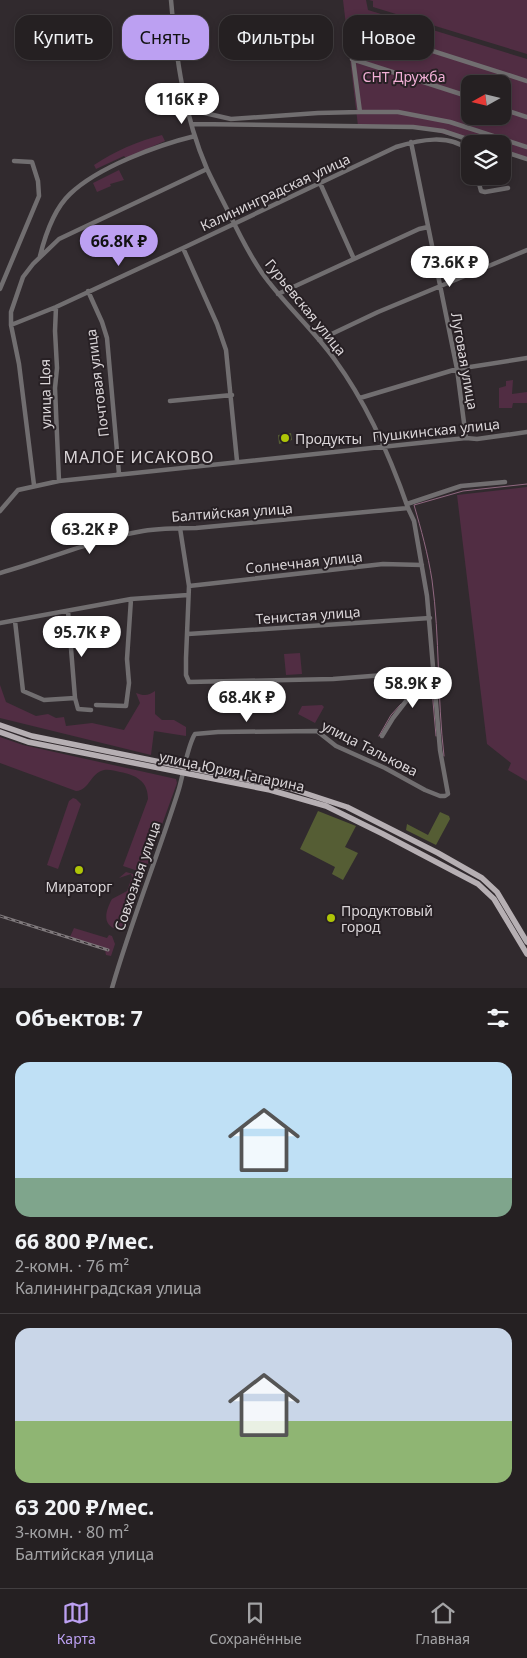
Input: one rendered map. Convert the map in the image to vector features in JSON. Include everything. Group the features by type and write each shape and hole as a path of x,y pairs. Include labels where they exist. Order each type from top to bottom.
{"main road":[{"name":"улица Юрия Гагарина","path":"0,725 32,736 310,794 347,807 470,870 488,883 497,892 527,942"},
{"name":"улица Юрия Гагарина","path":"0,732 28,742 185,769 326,806 468,877 487,891 494,899 527,954"}],"street":[{"name":"Гурьевская улица","path":"171,0 175,44 187,109 207,169 248,252 278,294 334,358 360,398 385,446 414,521 430,618 440,750 448,790"},
{"path":"434,51 527,81"},
{"path":"352,60 360,112"},
{"path":"355,60 461,94"},
{"path":"187,109 231,119 318,112 398,112 450,122 527,147"},
{"path":"511,112 527,117"},
{"path":"192,124 412,127 443,131 461,137"},
{"path":"40,258 44,240 60,207 69,195 93,177 136,156 172,142 195,136"},
{"name":"Калининградская улица","path":"11,325 56,307 396,147 423,140 442,140 461,146"},
{"name":"Луговая улица","path":"411,142 457,369 466,438"},
{"path":"511,154 527,159"},
{"path":"0,288 39,196 38,181 32,162 14,161"},
{"path":"34,485 20,371 11,325 12,312 23,277 59,239 207,169"},
{"path":"320,183 354,259"},
{"path":"478,185 485,192 508,188"},
{"path":"278,294 428,227"},
{"path":"183,248 217,324 226,350 232,395 237,461"},
{"path":"319,340 378,312 527,250"},
{"name":"Почтовая улица","path":"88,291 102,322 106,338 119,474"},
{"name":"улица Цоя","path":"56,307 54,331 57,368 55,388 59,481"},
{"path":"360,398 457,369 527,358"},
{"path":"170,401 232,395"},
{"name":"Пушкинская улица","path":"0,511 18,490 59,481 237,461 306,456 385,446 466,438 477,439 527,432"},
{"name":"Балтийская улица","path":"0,573 112,538 143,531 196,528 408,508 462,486 505,482"},
{"path":"180,528 189,586 186,666 189,682 333,679 435,671"},
{"name":"Солнечная улица","path":"189,586 383,564 422,565"},
{"path":"0,623 131,599 188,595"},
{"path":"96,705 126,706 129,682 127,659 131,599"},
{"path":"68,611 75,698 78,709 91,710"},
{"name":"Тенистая улица","path":"188,634 430,618"},
{"path":"15,621 23,691 44,700 75,698"},
{"path":"382,736 393,718 428,674 435,671"},
{"name":"улица Талькова","path":"185,769 190,746 195,734 317,731 336,746 432,793 445,796 448,790"},
{"name":"Совхозная улица","path":"112,988 128,935 185,769"}],"green space":[{"name":"СНТ Дружба","path":"343,0 366,0 368,10 384,15 345,15"},
{"path":"369,0 527,0 527,54 434,26 434,15 399,15 373,7 373,1"},
{"name":"СНТ Дружба","path":"434,30 527,59 527,159 511,154 511,135 461,135 461,139 433,131 358,126 350,60 434,60"},
{"path":"162,135 165,141 126,158 124,156 96,169 94,165 127,147"},
{"path":"119,170 124,180 110,184 111,186 97,192 93,183"},
{"path":"513,380 512,394 527,392 527,403 513,403 512,408 499,408 499,388 506,386 506,381"},
{"path":"527,487 527,781 508,770 511,763 487,744 457,495"},
{"path":"300,653 302,674 286,675 284,654"},
{"path":"0,685 6,702 36,716 48,714 56,718 64,717 66,726 92,723 124,730 140,703 136,693 146,695 155,691 155,714 162,720 174,720 186,727 186,736 154,731 151,755 0,718"},
{"path":"322,705 324,707 315,723 298,714 302,706"},
{"path":"0,737 23,745 176,779 177,783 146,869 138,871 123,866 148,799 146,788 140,780 126,773 104,770 96,774 84,788 76,791 0,763"},
{"path":"73,798 81,804 58,869 47,865 69,801"},
{"path":"126,872 134,874 142,883 127,924 117,929 109,924 106,917 112,899 127,891 132,877 131,874 119,878"},
{"path":"74,928 107,938 109,935 112,936 115,944 111,956 106,955 105,950 70,937"}],"building":[{"name":"Продукты","path":"291,433 292,440 279,444 278,435"},
{"path":"318,811 356,826 345,847 358,853 343,880 332,874 335,867 300,849"},
{"path":"440,812 449,816 450,819 436,845 406,830 407,824 428,835"}],"waterway":[{"path":"444,756 435,602 426,551 414,505 463,491 527,484"},
{"path":"431,678 436,736"},
{"path":"413,696 431,678"},
{"path":"379,736 391,715 401,704"}],"railway":[{"path":"0,916 108,950"}],"place":[{"name":"Продукты","path":"285,438"},
{"name":"Мираторг","path":"79,870"},
{"name":"Продуктовый город","path":"331,918"}],"district":[{"name":"МАЛОЕ ИСАКОВО","path":"139,457"}]}
